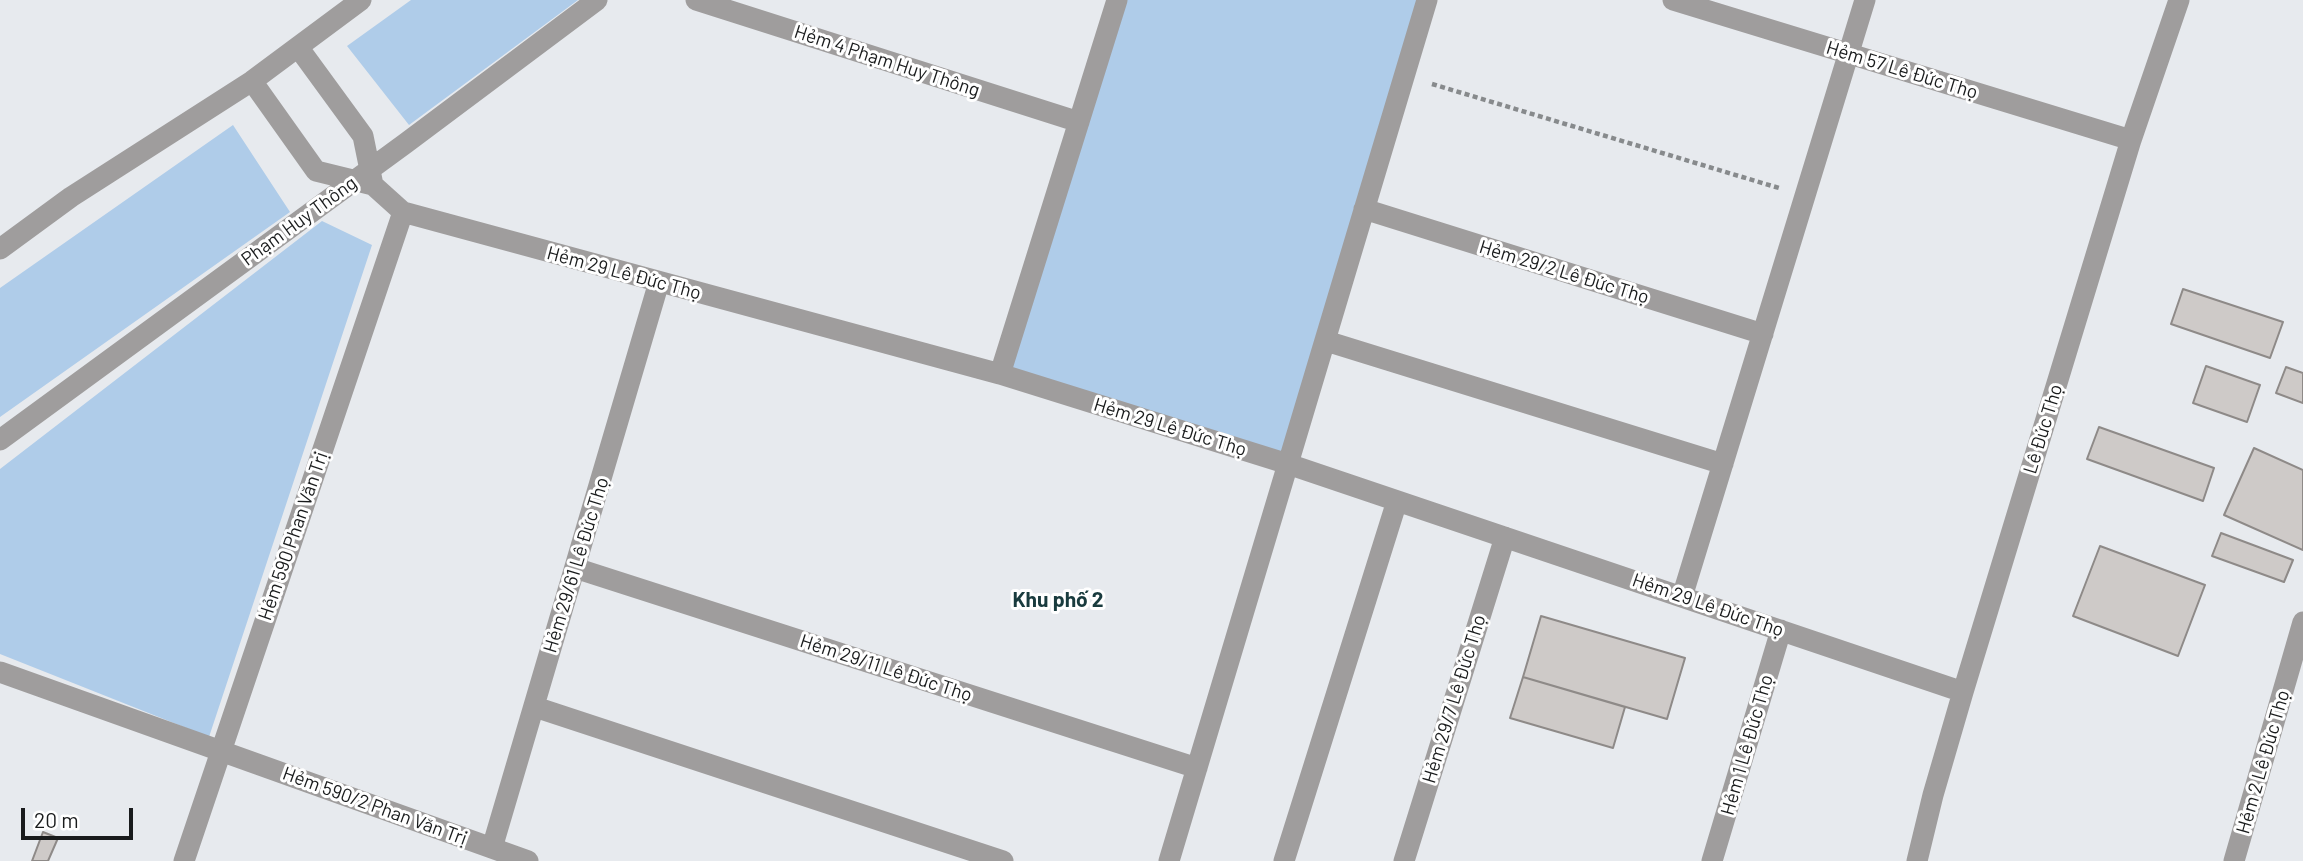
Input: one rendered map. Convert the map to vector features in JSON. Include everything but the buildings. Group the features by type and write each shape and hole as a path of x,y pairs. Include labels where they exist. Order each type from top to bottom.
{"street":[{"path":"0,249 71,197 252,81 361,0"},
{"name":"Phạm Huy Thông","path":"0,440 366,178 597,0"},
{"name":"Hẻm 4 Phạm Huy Thông","path":"696,0 1079,122"},
{"path":"1000,374 1117,0"},
{"path":"1169,861 1427,0"},
{"name":"Hẻm 57 Lê Đức Thọ","path":"1673,0 2131,140"},
{"path":"1682,597 1865,0"},
{"name":"Lê Đức Thọ","path":"1917,861 1963,692 2131,140 2179,0"},
{"path":"252,81 316,171 366,178 363,136 298,47"},
{"name":"Hẻm 29 Lê Đức Thọ","path":"366,178 402,212 1000,374 1289,464 1963,692"},
{"name":"Hẻm 29/2 Lê Đức Thọ","path":"1364,209 1763,334"},
{"name":"Hẻm 590 Phan Văn Trị","path":"184,861 402,212"},
{"name":"Hẻm 29/61 Lê Đức Thọ","path":"492,848 659,282"},
{"path":"1326,341 1723,464"},
{"path":"1284,861 1397,501"},
{"name":"Hẻm 29/7 Lê Đức Thọ","path":"1404,861 1505,537"},
{"name":"Hẻm 29/11 Lê Đức Thọ","path":"575,568 1197,768"},
{"name":"Hẻm 2 Lê Đức Thọ","path":"2234,861 2303,622"},
{"name":"Hẻm 1 Lê Đức Thọ","path":"1713,861 1781,630"},
{"name":"Hẻm 590/2 Phan Văn Trị","path":"0,672 528,861"},
{"path":"534,707 1003,861"}],"path":[{"path":"1405,76 1805,196"}],"shaded area":[{"path":"411,0 578,0 409,125 347,46"},
{"path":"1116,0 1428,0 1288,464 1000,374"},
{"path":"233,125 290,212 0,417 0,288"},
{"path":"322,221 372,245 209,737 0,654 0,469"}],"district":[{"name":"Khu phố 2","path":"1058,600"}]}
